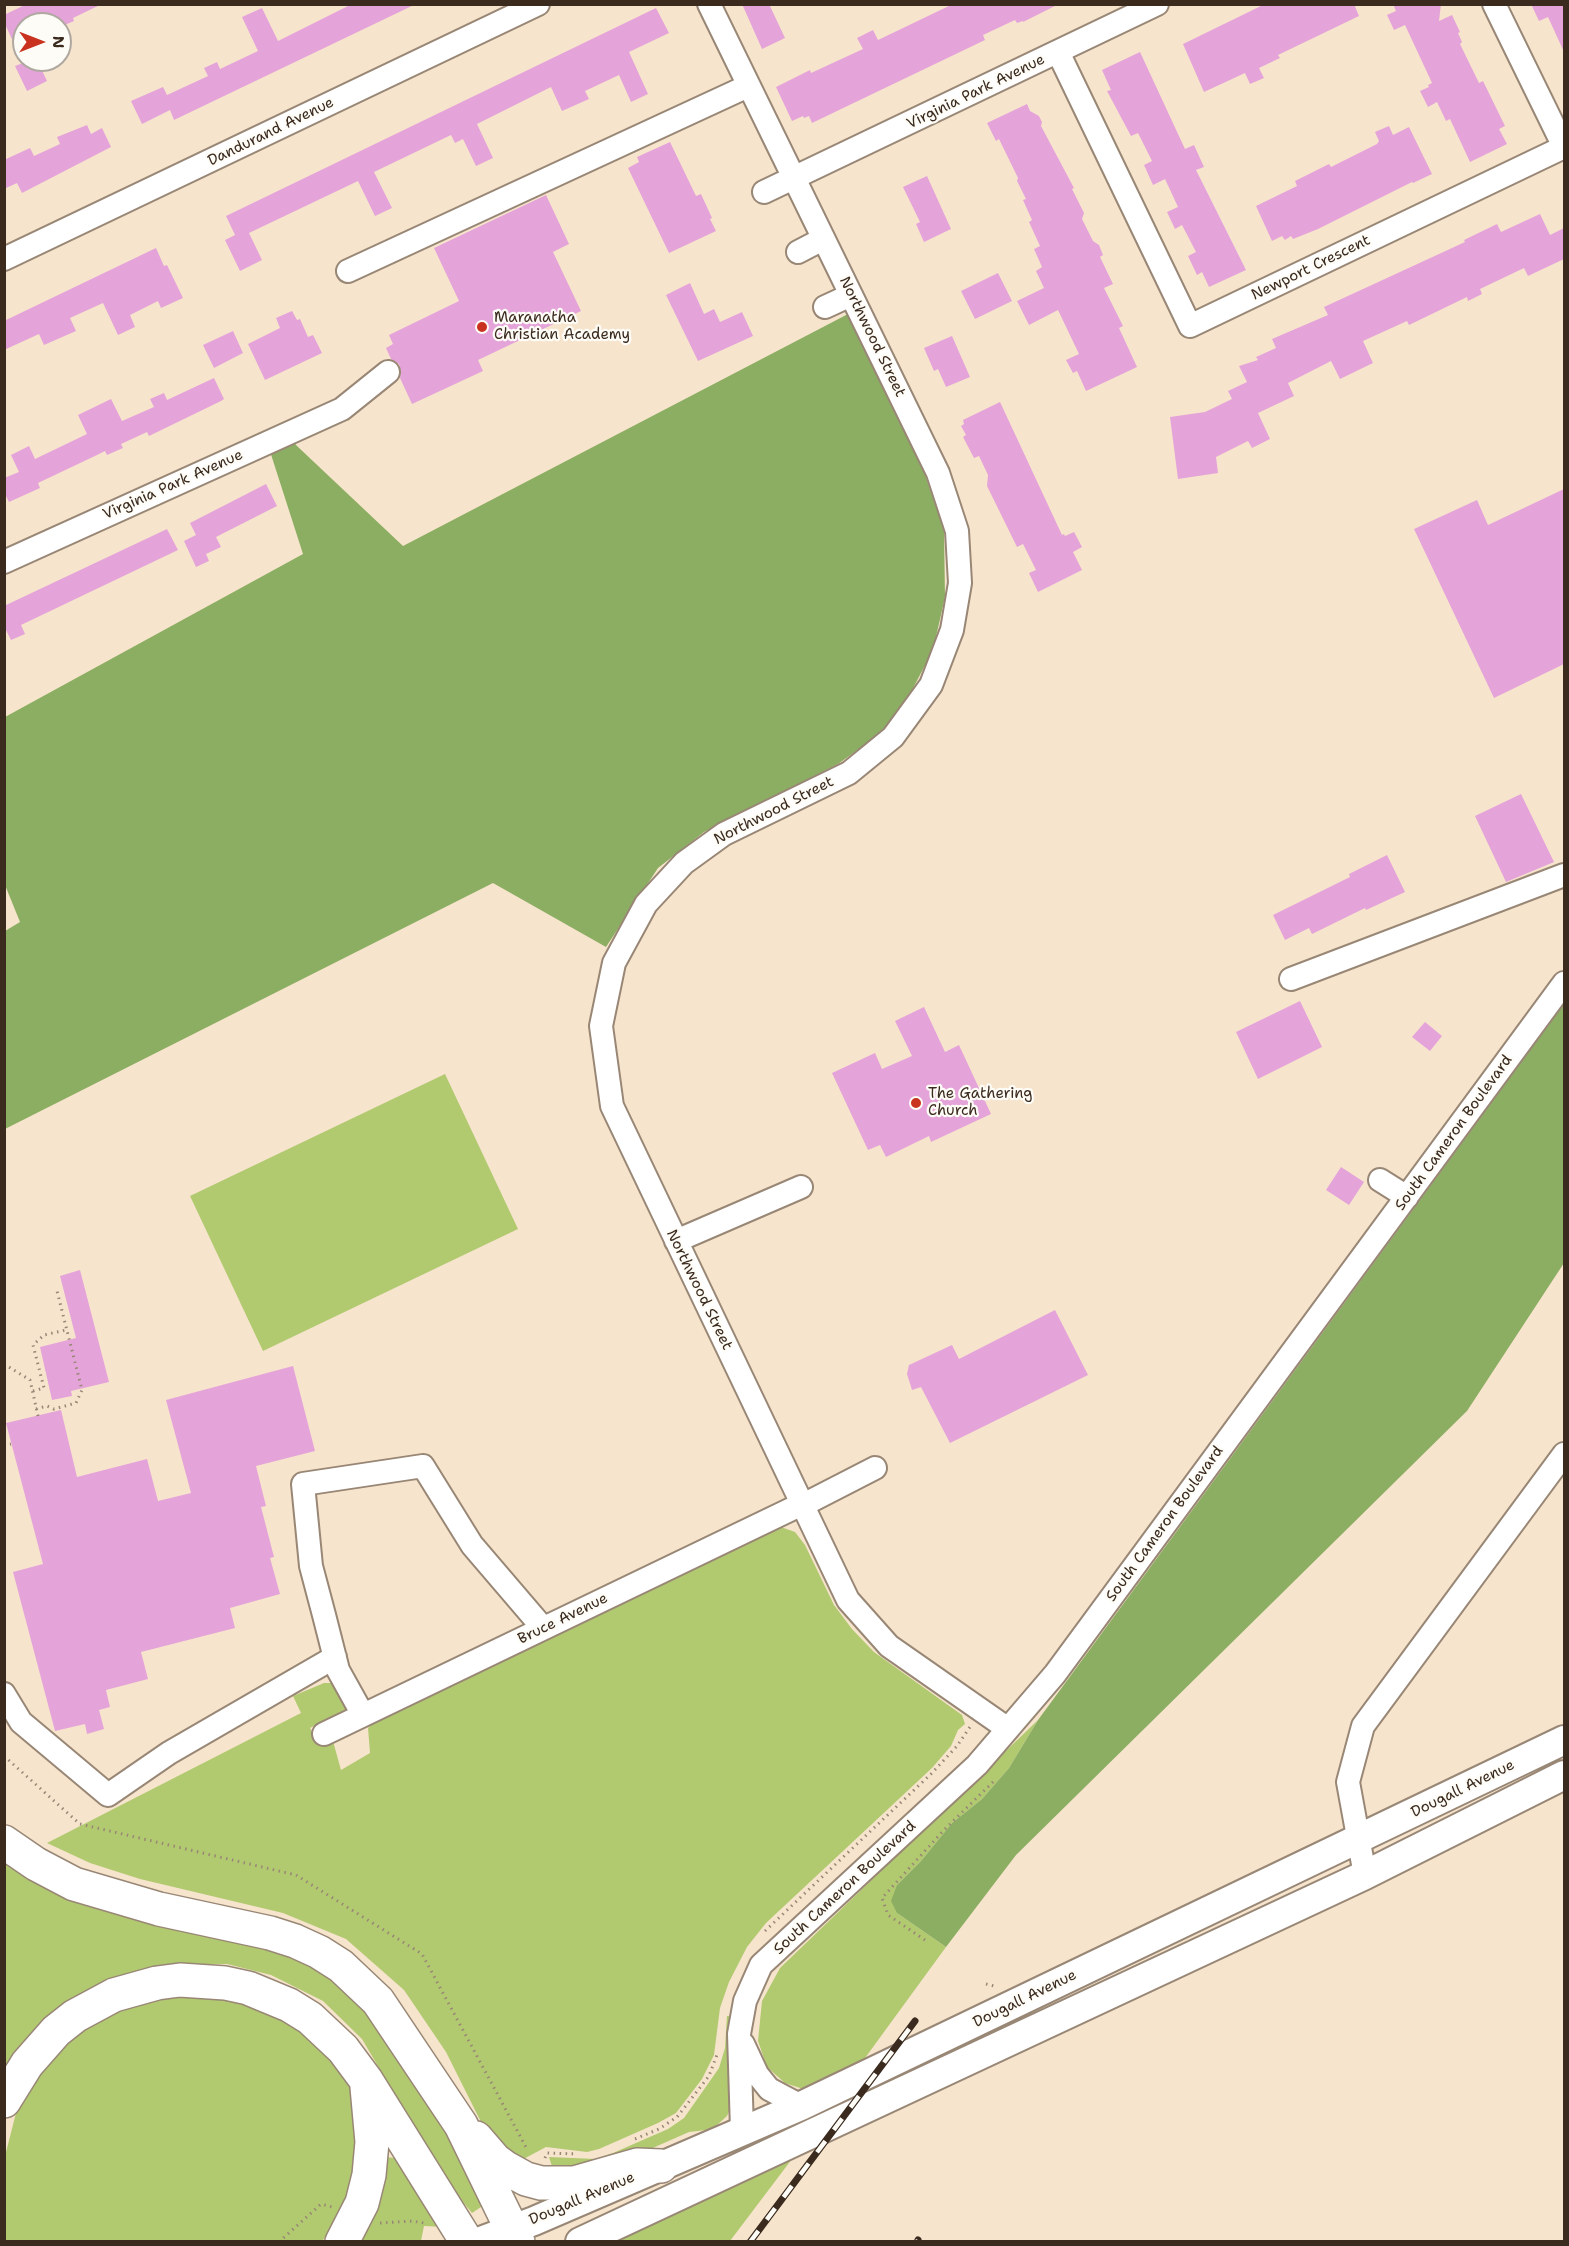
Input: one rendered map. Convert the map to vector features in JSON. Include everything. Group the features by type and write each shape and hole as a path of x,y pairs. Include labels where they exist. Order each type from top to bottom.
{"highway":[{"path":"4,1842 36,1864 74,1884 93,1891 159,1909 270,1933 319,1952 341,1966 378,2001 461,2125 514,2235"},
{"path":"4,2101 41,2046 75,2016 104,2000 130,1990 180,1980 202,1980 248,1988 289,2005 328,2033 343,2049 366,2080 467,2241"},
{"path":"342,2241 362,2204 369,2175 372,2142 366,2080"},
{"path":"461,2125 495,2160 506,2168 526,2179 541,2183 574,2183 637,2165 661,2166"}],"main road":[{"name":"Dougall Avenue","path":"478,2241 514,2235 534,2221 801,2106 1564,1740"},
{"name":"Dougall Avenue","path":"580,2241 1365,1875 1564,1775"}],"street":[{"name":"Dandurand Avenue","path":"4,259 538,4"},
{"name":"Northwood Street","path":"709,4 938,472 957,531 960,583 952,630 931,685 893,737 849,773 724,834 684,862 646,904 614,963 602,1026 612,1106 848,1600 889,1646 1008,1729"},
{"name":"Virginia Park Avenue","path":"765,192 1157,4"},
{"name":"Newport Crescent","path":"1058,52 1190,326 1563,147 1494,4"},
{"path":"348,271 748,86"},
{"path":"798,252 823,239"},
{"path":"825,307 851,295"},
{"name":"Virginia Park Avenue","path":"4,562 342,409 388,372"},
{"path":"1291,979 1564,875"},
{"name":"South Cameron Boulevard","path":"742,2130 739,2034 745,2001 761,1965 977,1765 1055,1674 1564,983"},
{"path":"1380,1180 1407,1197"},
{"path":"676,1241 801,1186"},
{"path":"1365,1875 1348,1782 1363,1726 1564,1454"},
{"path":"363,1715 338,1670 311,1566 303,1484 423,1466 472,1545 543,1628"},
{"name":"Bruce Avenue","path":"324,1734 875,1468"},
{"path":"4,1694 21,1722 108,1795 169,1753 335,1657"},
{"path":"739,2034 751,2063 764,2082 777,2094 801,2106"}],"path":[{"path":"36,1409 47,1406 54,1409 76,1403 82,1390 57,1291"},
{"path":"33,1391 44,1388 33,1345 44,1335 66,1330"},
{"path":"4,1364 30,1380 38,1416"},
{"path":"4,1445 11,1444"},
{"path":"925,1940 888,1915 882,1898 944,1830 994,1780"},
{"path":"279,2241 321,2204 338,2209"},
{"path":"373,2221 380,2223 412,2221 428,2224"}],"green space":[{"path":"848,314 918,454 944,530 945,597 933,650 910,694 881,733 838,764 704,832 658,868 606,947 493,883 5,1129 5,931 20,922 5,885 5,717 303,554 267,442 287,434 403,546"},
{"path":"1564,1004 1564,1263 1467,1411 1016,1855 946,1947 897,1913 891,1901 897,1885 921,1861 952,1823 982,1799 1009,1768 1038,1720"},
{"path":"445,1074 518,1229 263,1351 190,1196"},
{"path":"778,1526 795,1532 805,1545 834,1605 852,1629 874,1652 962,1715 965,1724 958,1730 951,1746 932,1768 766,1923 747,1947 729,1982 720,2008 714,2055 702,2079 676,2113 599,2149 587,2152 546,2147 518,2162 497,2148 481,2122 446,2052 404,1990 346,1939 283,1913 140,1879 90,1863 47,1843 301,1713 293,1696 324,1683 335,1683 348,1700 347,1709 310,1728 320,1746 333,1741 341,1770 370,1753 368,1728 384,1713"},
{"path":"1038,1720 1009,1768 982,1799 952,1823 921,1861 897,1885 897,1913 946,1947 857,2069 809,2091 785,2083 767,2067 758,2041 762,2001 780,1968"},
{"path":"5,1852 305,1958 343,1982 395,2039 487,2203 472,2213 445,2180 362,2039 323,2001 271,1975 227,1964 162,1965 108,1979 51,2017 5,2081"},
{"path":"208,1996 269,2008 325,2045 350,2079 360,2175 332,2230 322,2241 5,2242 5,2156 16,2113 46,2059 104,2014 155,1998"},
{"path":"727,2016 729,2016 733,2103 727,2116 716,2126 689,2132 605,2169 555,2176 549,2157 596,2159 668,2129 684,2118 719,2068 725,2048"},
{"path":"795,2155 730,2241 608,2241"},
{"path":"385,2157 404,2159 444,2227 424,2226 421,2241 353,2242"}],"building":[{"path":"27,4 102,4 73,18 72,22 72,12 12,12 12,39 4,22 4,15"},
{"path":"352,4 416,4 174,120 170,110 142,124 131,101 163,87 167,95 208,76 204,68 217,62 220,69 258,51 242,17 262,8 278,41"},
{"path":"742,4 769,4 785,38 762,49"},
{"path":"953,4 1059,4 1023,22 1017,23 1015,20 983,35 985,40 812,123 809,116 792,121 776,87 810,70 811,73 863,49 857,38 873,30 878,40"},
{"path":"1265,4 1354,4 1359,16 1278,55 1280,58 1259,68 1264,78 1250,84 1245,73 1204,92 1183,44"},
{"path":"1393,4 1441,4 1439,21 1452,15 1460,32 1458,33 1462,42 1460,44 1479,83 1483,81 1505,126 1499,129 1507,144 1470,162 1450,119 1446,121 1437,102 1428,107 1420,91 1432,83 1405,25 1394,30 1387,15 1396,11"},
{"path":"1531,4 1564,4 1564,52 1548,17 1539,21"},
{"path":"656,8 669,33 629,52 648,94 631,102 619,75 585,91 589,99 562,111 551,87 477,124 493,158 476,166 463,139 455,143 451,135 374,172 392,208 375,216 358,181 249,233 262,260 240,271 225,240 235,235 226,216"},
{"path":"1140,52 1185,149 1194,145 1204,167 1196,170 1246,270 1209,287 1202,272 1197,275 1188,256 1196,252 1182,225 1175,229 1167,212 1178,207 1165,179 1153,185 1144,165 1152,161 1138,133 1131,136 1107,91 1111,90 1102,70"},
{"path":"18,72 43,72 47,81 27,91"},
{"path":"1027,104 1030,111 1039,116 1041,126 1074,188 1072,189 1084,213 1082,219 1093,241 1099,245 1103,255 1100,257 1113,284 1104,288 1123,326 1119,328 1137,367 1086,391 1077,371 1073,373 1066,360 1079,354 1058,310 1029,325 1017,301 1044,288 1036,271 1042,267 1034,249 1040,246 1029,222 1032,220 1023,200 1026,199 1017,181 1018,178 999,139 996,141 987,123"},
{"path":"87,125 91,134 102,128 111,147 22,193 17,183 4,189 4,160 30,148 34,156 60,144 57,137"},
{"path":"1389,126 1393,135 1409,127 1432,174 1318,229 1293,239 1291,236 1285,240 1282,236 1272,241 1256,206 1297,186 1295,181 1329,164 1331,167 1377,144 1379,141 1375,132"},
{"path":"670,142 696,196 701,194 716,231 669,253 628,168 639,162 637,157"},
{"path":"927,176 951,229 924,242 916,224 920,222 903,187"},
{"path":"546,195 569,244 553,252 581,311 478,360 483,371 412,404 400,378 399,364 391,359 386,348 393,344 389,335 459,301 434,248"},
{"path":"1540,214 1550,235 1564,228 1564,259 1528,276 1524,268 1480,289 1482,294 1468,301 1467,297 1409,325 1407,321 1363,341 1373,363 1340,379 1331,361 1288,383 1294,396 1258,413 1270,439 1252,448 1248,441 1216,457 1218,473 1178,479 1170,417 1205,412 1232,399 1228,391 1247,382 1239,366 1258,360 1256,357 1276,348 1272,339 1328,315 1324,307 1465,242 1464,240 1497,224 1501,232"},
{"path":"156,248 183,298 161,308 158,301 130,315 135,327 118,335 103,303 70,318 76,331 44,345 39,334 4,350 4,321"},
{"path":"998,273 1012,301 975,319 961,291"},
{"path":"690,283 704,314 714,309 720,322 742,312 753,336 698,361 666,295"},
{"path":"292,311 297,320 300,319 308,337 313,335 322,353 265,380 248,344 280,328 276,318"},
{"path":"233,331 243,353 214,368 203,345"},
{"path":"952,336 970,377 946,387 938,369 934,371 924,348"},
{"path":"214,378 224,399 221,401 149,436 147,432 121,444 123,448 107,455 105,451 38,483 40,488 9,502 4,492 4,478 19,472 11,455 29,446 35,459 87,434 78,415 111,399 122,421 154,407 150,399 164,393 167,400"},
{"path":"1000,402 1062,535 1074,532 1082,547 1073,552 1082,570 1038,592 1029,573 1036,570 1023,544 1017,547 987,486 988,475 979,456 974,458 963,437 966,435 961,426 964,424 963,420"},
{"path":"266,484 277,506 216,537 221,547 206,554 209,561 196,567 184,541 196,535 190,523"},
{"path":"1564,489 1564,664 1494,698 1414,529 1477,500 1488,525"},
{"path":"167,529 178,550 21,625 25,634 11,640 4,626 4,606"},
{"path":"1521,794 1554,862 1506,882 1475,816"},
{"path":"1387,855 1405,892 1366,910 1365,908 1312,934 1309,928 1285,940 1273,915 1350,877 1349,874"},
{"path":"1300,1001 1322,1047 1258,1079 1236,1032"},
{"name":"The Gathering Church","path":"924,1007 945,1052 959,1045 991,1114 931,1142 929,1136 886,1157 880,1145 868,1150 832,1073 875,1053 882,1069 912,1056 895,1021"},
{"path":"1425,1022 1442,1036 1430,1051 1412,1037"},
{"path":"1341,1167 1364,1182 1349,1205 1326,1190"},
{"path":"80,1270 109,1382 71,1391 72,1396 52,1400 40,1347 76,1338 60,1276"},
{"path":"1055,1310 1088,1375 950,1443 921,1387 912,1390 907,1374 909,1365 952,1345 959,1359"},
{"path":"293,1366 315,1451 256,1466 266,1506 261,1507 274,1557 270,1558 280,1594 230,1608 235,1628 141,1652 148,1679 106,1690 110,1707 99,1710 104,1729 87,1734 85,1724 55,1731 13,1572 43,1564 6,1423 61,1410 77,1477 147,1459 158,1501 191,1493 166,1400"}],"railway":[{"path":"750,2242 915,2021"}],"place":[{"name":"Maranatha Christian Academy","path":"482,327"},
{"name":"The Gathering Church","path":"916,1103"}]}
